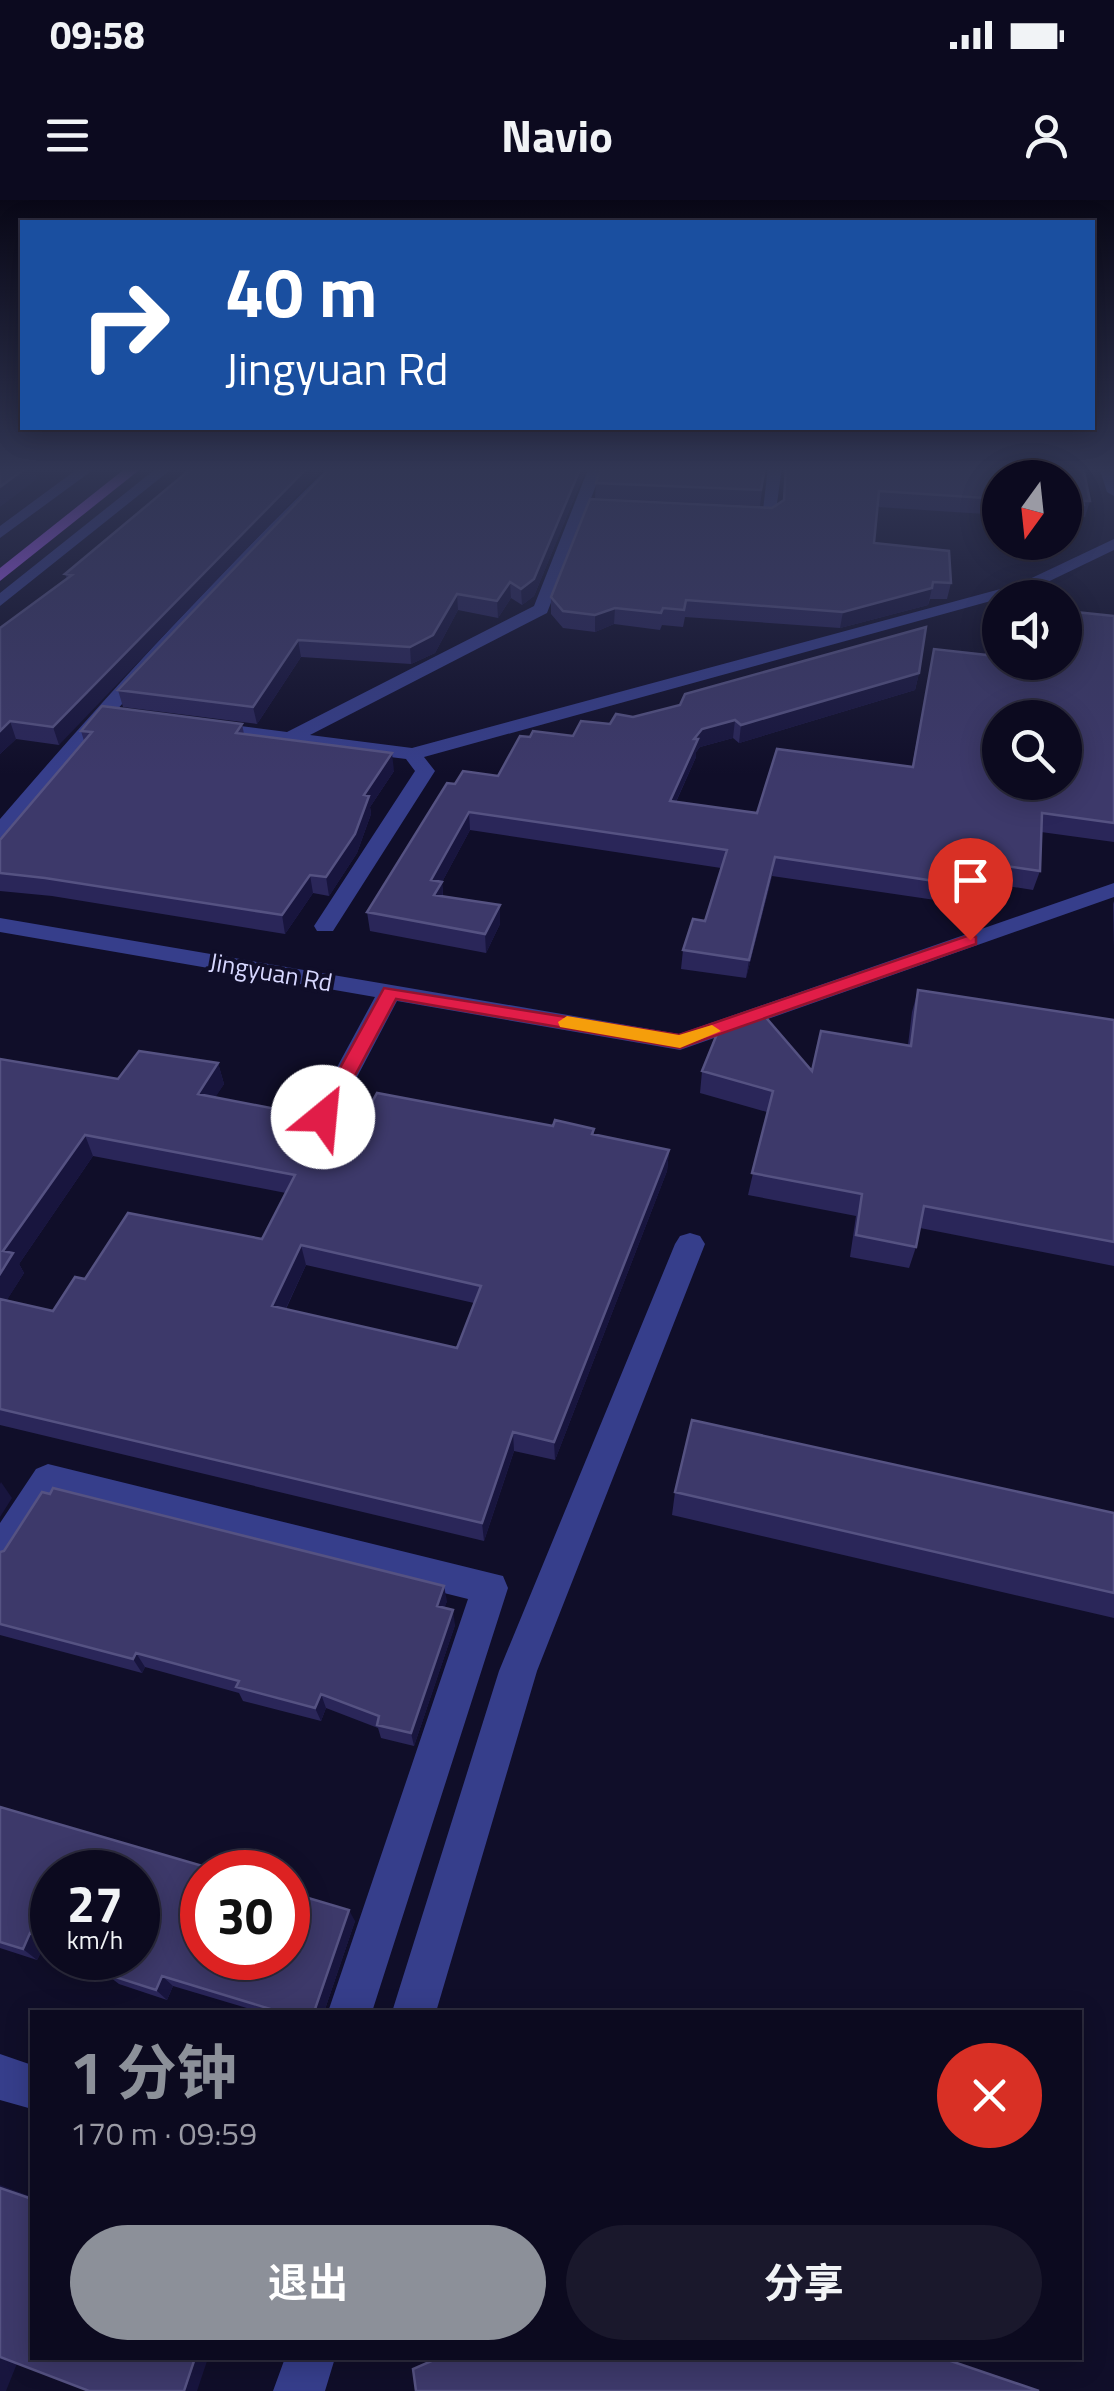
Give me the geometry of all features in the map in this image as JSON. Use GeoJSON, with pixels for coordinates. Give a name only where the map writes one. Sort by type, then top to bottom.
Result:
{"type":"FeatureCollection","features":[{"type":"Feature","properties":{"kind":"street"},"geometry":{"type":"LineString","coordinates":[[0,601],[40,569]]}},
{"type":"Feature","properties":{"kind":"street"},"geometry":{"type":"LineString","coordinates":[[0,832],[110,715],[231,569]]}},
{"type":"Feature","properties":{"kind":"street"},"geometry":{"type":"LineString","coordinates":[[290,738],[541,609],[560,569]]}},
{"type":"Feature","properties":{"kind":"street"},"geometry":{"type":"LineString","coordinates":[[176,724],[412,754],[1025,586],[1068,569]]}},
{"type":"Feature","properties":{"kind":"street"},"geometry":{"type":"LineString","coordinates":[[325,926],[424,771],[412,754]]}},
{"type":"Feature","properties":{"kind":"street","name":"Jingyuan Rd"},"geometry":{"type":"LineString","coordinates":[[0,925],[680,1042],[1114,890]]}},
{"type":"Feature","properties":{"kind":"street"},"geometry":{"type":"LineString","coordinates":[[323,1117],[390,992]]}},
{"type":"Feature","properties":{"kind":"street"},"geometry":{"type":"LineString","coordinates":[[415,2010],[518,1671],[690,1244]]}},
{"type":"Feature","properties":{"kind":"street"},"geometry":{"type":"LineString","coordinates":[[0,1552],[48,1479],[490,1588],[351,2010]]}},
{"type":"Feature","properties":{"kind":"street"},"geometry":{"type":"LineString","coordinates":[[0,2076],[30,2086]]}},
{"type":"Feature","properties":{"kind":"street"},"geometry":{"type":"LineString","coordinates":[[300,2391],[309,2360]]}},
{"type":"Feature","properties":{"kind":"building"},"geometry":{"type":"Polygon","coordinates":[[[71,569],[208,569],[53,727],[10,721],[0,731],[0,628],[72,575],[65,574],[71,569]]]}},
{"type":"Feature","properties":{"kind":"building"},"geometry":{"type":"Polygon","coordinates":[[[233,569],[538,569],[534,579],[521,589],[510,582],[497,601],[457,594],[433,635],[410,647],[298,640],[253,707],[118,690],[233,569]]]}},
{"type":"Feature","properties":{"kind":"building"},"geometry":{"type":"Polygon","coordinates":[[[562,569],[950,569],[951,583],[933,582],[932,588],[843,612],[686,600],[684,610],[663,608],[661,613],[615,608],[595,615],[563,611],[551,597],[562,569]]]}},
{"type":"Feature","properties":{"kind":"building"},"geometry":{"type":"Polygon","coordinates":[[[1082,613],[1114,616],[1114,823],[1042,813],[1040,871],[984,863],[981,888],[775,857],[749,960],[683,950],[693,919],[705,921],[727,850],[469,812],[431,880],[442,882],[434,895],[500,905],[485,934],[367,912],[447,783],[455,784],[463,771],[498,776],[520,736],[530,737],[533,731],[573,736],[581,721],[610,724],[616,714],[633,717],[680,705],[685,694],[926,627],[919,673],[741,725],[735,720],[702,729],[694,739],[698,739],[670,801],[757,813],[777,749],[913,767],[934,649],[982,654],[982,680],[1082,680],[1082,613]]]}},
{"type":"Feature","properties":{"kind":"building"},"geometry":{"type":"Polygon","coordinates":[[[102,706],[242,724],[236,733],[392,753],[364,795],[369,796],[355,834],[326,877],[310,875],[282,915],[0,873],[0,840],[92,732],[81,731],[102,706]]]}},
{"type":"Feature","properties":{"kind":"building"},"geometry":{"type":"Polygon","coordinates":[[[918,990],[1114,1020],[1114,1242],[924,1206],[916,1247],[856,1235],[862,1194],[752,1173],[773,1091],[702,1071],[717,1034],[762,1013],[812,1071],[821,1031],[911,1046],[918,990]]]}},
{"type":"Feature","properties":{"kind":"building"},"geometry":{"type":"Polygon","coordinates":[[[139,1051],[218,1063],[198,1094],[359,1125],[377,1093],[553,1126],[555,1120],[594,1129],[592,1134],[669,1150],[554,1442],[513,1432],[482,1523],[0,1409],[0,1299],[53,1311],[75,1277],[85,1279],[128,1213],[262,1239],[295,1175],[85,1135],[3,1251],[13,1253],[0,1274],[0,1059],[118,1079],[139,1051]],[[301,1245],[272,1306],[457,1348],[481,1286],[301,1245]]]}},
{"type":"Feature","properties":{"kind":"building"},"geometry":{"type":"Polygon","coordinates":[[[692,1420],[1114,1513],[1114,1593],[675,1492],[692,1420]]]}},
{"type":"Feature","properties":{"kind":"building"},"geometry":{"type":"Polygon","coordinates":[[[53,1488],[444,1586],[437,1606],[453,1610],[411,1733],[377,1725],[379,1716],[321,1694],[315,1708],[236,1687],[239,1681],[136,1653],[133,1659],[0,1624],[0,1552],[42,1492],[50,1494],[53,1488]]]}},
{"type":"Feature","properties":{"kind":"building"},"geometry":{"type":"Polygon","coordinates":[[[0,1807],[148,1850],[30,1850],[30,1933],[23,1949],[0,1942],[0,1807]]]}},
{"type":"Feature","properties":{"kind":"building"},"geometry":{"type":"Polygon","coordinates":[[[160,1854],[180,1859],[180,1980],[310,1980],[310,1898],[349,1910],[315,2010],[273,2010],[162,1976],[156,1990],[125,1980],[160,1980],[160,1854]]]}},
{"type":"Feature","properties":{"kind":"building"},"geometry":{"type":"Polygon","coordinates":[[[0,2188],[30,2198],[30,2360],[194,2360],[184,2391],[89,2391],[0,2357],[0,2188]]]}},
{"type":"Feature","properties":{"kind":"building"},"geometry":{"type":"Polygon","coordinates":[[[434,2360],[948,2360],[1039,2391],[416,2391],[413,2369],[434,2360]]]}},
{"type":"Feature","properties":{"kind":"slow traffic"},"geometry":{"type":"LineString","coordinates":[[567,1022],[680,1042],[712,1031]]}},
{"type":"Feature","properties":{"kind":"route"},"geometry":{"type":"LineString","coordinates":[[323,1117],[390,992],[680,1042],[970,940]]}}]}
